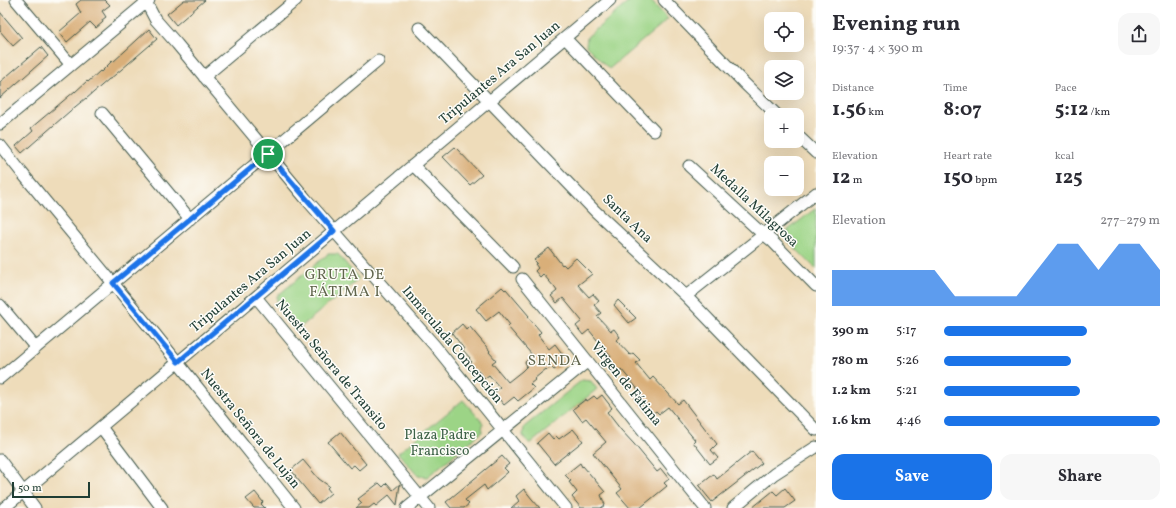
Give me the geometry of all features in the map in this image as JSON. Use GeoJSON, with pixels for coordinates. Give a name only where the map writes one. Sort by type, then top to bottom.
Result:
{"type":"FeatureCollection","features":[{"type":"Feature","properties":{"kind":"street"},"geometry":{"type":"LineString","coordinates":[[16,0],[71,65]]}},
{"type":"Feature","properties":{"kind":"street"},"geometry":{"type":"LineString","coordinates":[[204,77],[296,0]]}},
{"type":"Feature","properties":{"kind":"street","name":"Tripulantes Ara San Juan"},"geometry":{"type":"LineString","coordinates":[[4,508],[610,0]]}},
{"type":"Feature","properties":{"kind":"street"},"geometry":{"type":"LineString","coordinates":[[664,0],[770,108]]}},
{"type":"Feature","properties":{"kind":"street"},"geometry":{"type":"LineString","coordinates":[[0,124],[147,1]]}},
{"type":"Feature","properties":{"kind":"street","name":"Inmaculada Concepción"},"geometry":{"type":"LineString","coordinates":[[147,1],[156,19],[268,154],[432,343],[566,508]]}},
{"type":"Feature","properties":{"kind":"street","name":"Santa Ana"},"geometry":{"type":"LineString","coordinates":[[419,28],[595,210],[686,296],[816,430]]}},
{"type":"Feature","properties":{"kind":"street"},"geometry":{"type":"LineString","coordinates":[[565,38],[654,131]]}},
{"type":"Feature","properties":{"kind":"street"},"geometry":{"type":"LineString","coordinates":[[0,378],[378,61]]}},
{"type":"Feature","properties":{"kind":"street"},"geometry":{"type":"LineString","coordinates":[[102,113],[190,219]]}},
{"type":"Feature","properties":{"kind":"street"},"geometry":{"type":"LineString","coordinates":[[804,141],[816,153]]}},
{"type":"Feature","properties":{"kind":"street","name":"Nuestra Señora de Lujan"},"geometry":{"type":"LineString","coordinates":[[0,145],[178,362],[294,508]]}},
{"type":"Feature","properties":{"kind":"street"},"geometry":{"type":"LineString","coordinates":[[413,165],[513,267]]}},
{"type":"Feature","properties":{"kind":"street","name":"Medalla Milagrosa"},"geometry":{"type":"LineString","coordinates":[[689,166],[772,241],[816,286]]}},
{"type":"Feature","properties":{"kind":"street"},"geometry":{"type":"LineString","coordinates":[[686,296],[816,193]]}},
{"type":"Feature","properties":{"kind":"street","name":"Virgen de Fátima"},"geometry":{"type":"LineString","coordinates":[[522,279],[705,508]]}},
{"type":"Feature","properties":{"kind":"street","name":"Nuestra Señora de Transito"},"geometry":{"type":"LineString","coordinates":[[256,297],[429,508]]}},
{"type":"Feature","properties":{"kind":"street"},"geometry":{"type":"LineString","coordinates":[[0,305],[36,348]]}},
{"type":"Feature","properties":{"kind":"street"},"geometry":{"type":"LineString","coordinates":[[407,508],[588,361]]}},
{"type":"Feature","properties":{"kind":"street"},"geometry":{"type":"LineString","coordinates":[[101,427],[162,508]]}},
{"type":"Feature","properties":{"kind":"street"},"geometry":{"type":"LineString","coordinates":[[732,508],[774,474],[816,447]]}},
{"type":"Feature","properties":{"kind":"street"},"geometry":{"type":"LineString","coordinates":[[0,460],[35,508]]}},
{"type":"Feature","properties":{"kind":"green space"},"geometry":{"type":"Polygon","coordinates":[[[631,0],[650,0],[668,19],[609,69],[586,46],[587,37],[631,0]]]}},
{"type":"Feature","properties":{"kind":"green space"},"geometry":{"type":"Polygon","coordinates":[[[816,208],[816,269],[787,240],[788,230],[816,208]]]}},
{"type":"Feature","properties":{"kind":"green space"},"geometry":{"type":"Polygon","coordinates":[[[328,254],[338,254],[359,279],[297,330],[277,306],[277,296],[328,254]]]}},
{"type":"Feature","properties":{"kind":"green space"},"geometry":{"type":"Polygon","coordinates":[[[582,380],[591,381],[597,389],[530,444],[523,436],[524,427],[582,380]]]}},
{"type":"Feature","properties":{"kind":"green space","name":"Plaza Padre Francisco"},"geometry":{"type":"Polygon","coordinates":[[[463,400],[483,423],[482,432],[427,477],[418,476],[398,453],[463,400]]]}},
{"type":"Feature","properties":{"kind":"building"},"geometry":{"type":"Polygon","coordinates":[[[81,0],[105,0],[110,5],[102,11],[106,17],[102,20],[103,22],[96,28],[90,22],[67,42],[59,32],[81,13],[76,4],[81,0]]]}},
{"type":"Feature","properties":{"kind":"building"},"geometry":{"type":"Polygon","coordinates":[[[184,0],[205,0],[176,25],[167,14],[184,0]]]}},
{"type":"Feature","properties":{"kind":"building"},"geometry":{"type":"Polygon","coordinates":[[[0,12],[22,38],[13,46],[0,31],[0,12]]]}},
{"type":"Feature","properties":{"kind":"building"},"geometry":{"type":"Polygon","coordinates":[[[149,29],[157,39],[22,153],[16,146],[33,131],[31,128],[87,81],[88,82],[100,71],[101,72],[112,61],[113,62],[149,29]]]}},
{"type":"Feature","properties":{"kind":"building"},"geometry":{"type":"Polygon","coordinates":[[[41,47],[48,56],[0,98],[0,82],[41,47]]]}},
{"type":"Feature","properties":{"kind":"building"},"geometry":{"type":"Polygon","coordinates":[[[455,147],[482,175],[470,185],[443,157],[455,147]]]}},
{"type":"Feature","properties":{"kind":"building"},"geometry":{"type":"Polygon","coordinates":[[[549,248],[562,265],[563,264],[566,267],[576,258],[592,274],[578,285],[589,297],[593,294],[599,301],[594,305],[601,313],[597,316],[611,331],[614,329],[620,337],[616,340],[630,355],[633,353],[640,360],[636,363],[650,380],[653,377],[678,404],[683,400],[717,444],[711,450],[718,458],[710,464],[693,442],[695,440],[668,407],[659,414],[656,411],[650,416],[635,398],[641,393],[621,369],[615,374],[606,362],[611,357],[589,330],[583,335],[576,326],[582,321],[563,298],[557,303],[551,296],[557,291],[543,274],[540,277],[535,271],[538,268],[535,264],[537,263],[534,260],[549,248]]]}},
{"type":"Feature","properties":{"kind":"building"},"geometry":{"type":"Polygon","coordinates":[[[502,287],[505,290],[506,289],[529,316],[528,317],[541,332],[538,335],[549,349],[555,344],[564,356],[560,359],[564,364],[558,369],[557,368],[554,370],[551,367],[547,370],[546,369],[530,384],[534,388],[518,401],[514,397],[504,405],[494,393],[500,388],[489,375],[485,378],[476,369],[472,373],[467,366],[472,362],[469,359],[470,358],[452,333],[462,324],[467,330],[470,327],[490,351],[489,352],[496,360],[492,363],[508,382],[522,371],[527,366],[525,362],[533,356],[508,327],[510,325],[499,311],[486,321],[476,309],[502,287]]]}},
{"type":"Feature","properties":{"kind":"building"},"geometry":{"type":"Polygon","coordinates":[[[618,300],[636,318],[629,323],[614,305],[618,300]]]}},
{"type":"Feature","properties":{"kind":"building"},"geometry":{"type":"Polygon","coordinates":[[[602,395],[612,408],[607,412],[621,430],[657,472],[661,469],[669,479],[664,483],[667,486],[640,508],[630,508],[617,493],[622,489],[593,453],[606,442],[586,418],[582,421],[573,409],[586,399],[587,401],[594,396],[597,399],[602,395]]]}},
{"type":"Feature","properties":{"kind":"building"},"geometry":{"type":"Polygon","coordinates":[[[573,429],[583,441],[554,464],[537,443],[548,433],[553,439],[556,436],[559,439],[573,429]]]}},
{"type":"Feature","properties":{"kind":"building"},"geometry":{"type":"Polygon","coordinates":[[[340,432],[366,464],[359,470],[354,465],[350,468],[328,442],[340,432]]]}},
{"type":"Feature","properties":{"kind":"building"},"geometry":{"type":"Polygon","coordinates":[[[752,451],[762,463],[712,502],[699,486],[714,474],[717,479],[752,451]]]}},
{"type":"Feature","properties":{"kind":"building"},"geometry":{"type":"Polygon","coordinates":[[[502,456],[509,464],[504,468],[508,472],[487,490],[484,485],[465,500],[469,504],[464,508],[451,508],[446,502],[502,456]]]}},
{"type":"Feature","properties":{"kind":"building"},"geometry":{"type":"Polygon","coordinates":[[[303,460],[319,479],[329,486],[327,488],[331,493],[318,504],[291,470],[303,460]]]}},
{"type":"Feature","properties":{"kind":"building"},"geometry":{"type":"Polygon","coordinates":[[[580,463],[605,492],[601,495],[605,505],[601,508],[581,508],[572,497],[577,492],[569,482],[571,481],[565,475],[580,463]]]}},
{"type":"Feature","properties":{"kind":"building"},"geometry":{"type":"Polygon","coordinates":[[[379,483],[383,487],[387,483],[393,490],[400,484],[397,505],[389,495],[376,506],[374,504],[369,508],[356,508],[362,503],[358,499],[379,483]]]}},
{"type":"Feature","properties":{"kind":"building"},"geometry":{"type":"Polygon","coordinates":[[[785,488],[795,501],[785,508],[752,508],[773,491],[777,495],[785,488]]]}},
{"type":"Feature","properties":{"kind":"building"},"geometry":{"type":"Polygon","coordinates":[[[524,489],[540,508],[511,508],[519,501],[516,496],[524,489]]]}},
{"type":"Feature","properties":{"kind":"building"},"geometry":{"type":"Polygon","coordinates":[[[255,492],[263,502],[261,504],[265,508],[254,508],[246,499],[255,492]]]}},
{"type":"Feature","properties":{"kind":"district","name":"GRUTA DE FÁTIMA I"},"geometry":{"type":"Point","coordinates":[345,284]}},
{"type":"Feature","properties":{"kind":"district","name":"SENDA"},"geometry":{"type":"Point","coordinates":[555,361]}},
{"type":"Feature","properties":{"kind":"route"},"geometry":{"type":"LineString","coordinates":[[268,154],[334,231],[178,362],[113,283],[268,154]]}}]}
